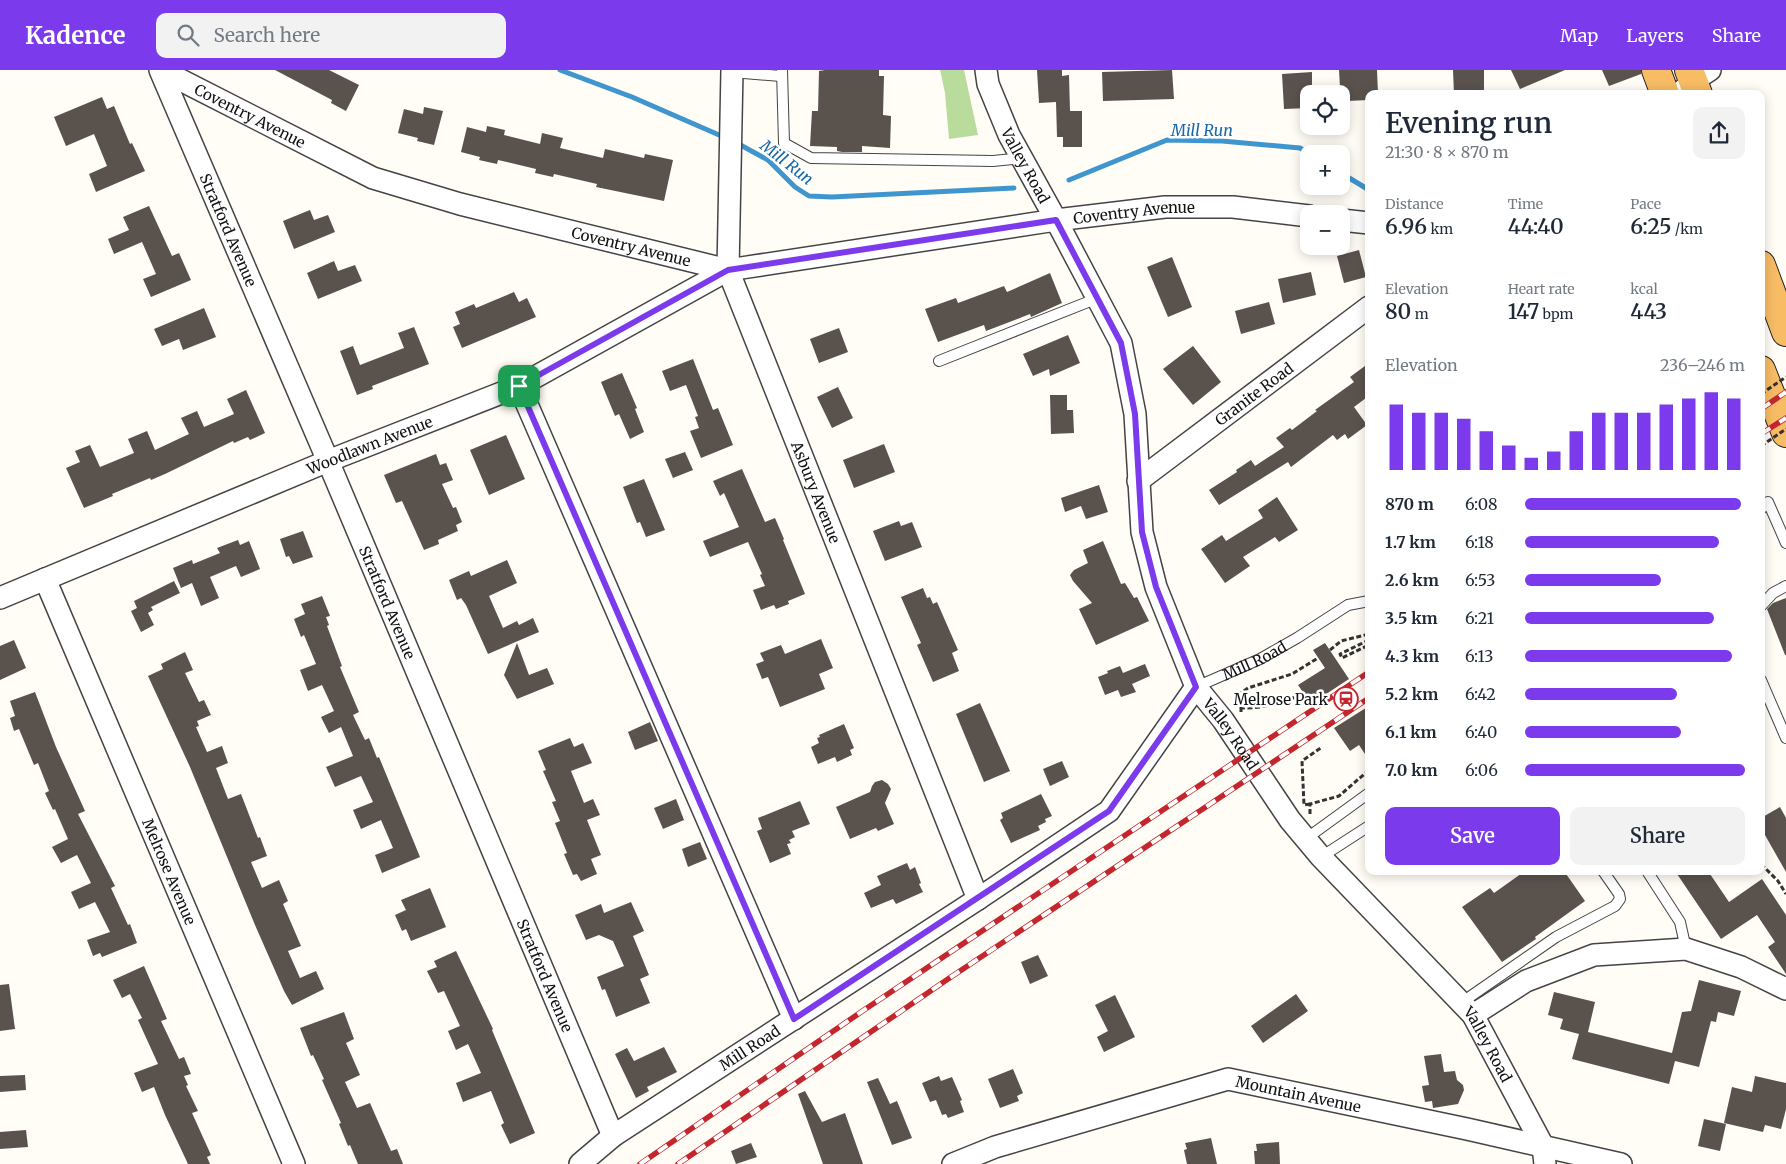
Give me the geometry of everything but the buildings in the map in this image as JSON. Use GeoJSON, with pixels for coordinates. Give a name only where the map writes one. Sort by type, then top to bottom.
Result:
{"type":"FeatureCollection","features":[{"type":"Feature","properties":{"kind":"highway"},"geometry":{"type":"LineString","coordinates":[[1656,70],[1664,90]]}},
{"type":"Feature","properties":{"kind":"highway"},"geometry":{"type":"LineString","coordinates":[[1765,276],[1786,332]]}},
{"type":"Feature","properties":{"kind":"highway"},"geometry":{"type":"LineString","coordinates":[[1765,380],[1786,431]]}},
{"type":"Feature","properties":{"kind":"street","name":"Coventry Avenue"},"geometry":{"type":"LineString","coordinates":[[160,70],[373,178],[460,204],[728,270],[1056,220],[1164,207],[1233,206],[1300,215]]}},
{"type":"Feature","properties":{"kind":"street","name":"Stratford Avenue"},"geometry":{"type":"LineString","coordinates":[[160,70],[328,461],[613,1136]]}},
{"type":"Feature","properties":{"kind":"street","name":"Valley Road"},"geometry":{"type":"LineString","coordinates":[[986,70],[992,93],[1009,135],[1121,343],[1135,414],[1142,532],[1156,587],[1196,687],[1223,720],[1290,820],[1321,857],[1467,1009],[1544,1155]]}},
{"type":"Feature","properties":{"kind":"street","name":"Asbury Avenue"},"geometry":{"type":"LineString","coordinates":[[732,71],[728,270],[978,899]]}},
{"type":"Feature","properties":{"kind":"street"},"geometry":{"type":"LineString","coordinates":[[1350,221],[1365,223]]}},
{"type":"Feature","properties":{"kind":"street","name":"Woodlawn Avenue"},"geometry":{"type":"LineString","coordinates":[[0,598],[328,461],[519,386],[728,270]]}},
{"type":"Feature","properties":{"kind":"street","name":"Granite Road"},"geometry":{"type":"LineString","coordinates":[[1138,481],[1365,310]]}},
{"type":"Feature","properties":{"kind":"street"},"geometry":{"type":"LineString","coordinates":[[519,386],[794,1019]]}},
{"type":"Feature","properties":{"kind":"street","name":"Melrose Avenue"},"geometry":{"type":"LineString","coordinates":[[45,579],[294,1164]]}},
{"type":"Feature","properties":{"kind":"street","name":"Mill Road"},"geometry":{"type":"LineString","coordinates":[[580,1164],[613,1136],[978,899],[1109,811],[1196,687]]}},
{"type":"Feature","properties":{"kind":"street"},"geometry":{"type":"LineString","coordinates":[[1467,1009],[1526,981],[1594,955],[1686,949],[1741,967],[1786,989]]}},
{"type":"Feature","properties":{"kind":"street","name":"Mountain Avenue"},"geometry":{"type":"LineString","coordinates":[[953,1164],[999,1156],[1228,1079],[1544,1155],[1621,1164]]}},
{"type":"Feature","properties":{"kind":"lane"},"geometry":{"type":"LineString","coordinates":[[732,71],[782,73],[784,143],[812,158],[993,162],[1022,158]]}},
{"type":"Feature","properties":{"kind":"lane"},"geometry":{"type":"LineString","coordinates":[[939,361],[1098,298]]}},
{"type":"Feature","properties":{"kind":"lane"},"geometry":{"type":"LineString","coordinates":[[1765,505],[1768,502],[1786,543]]}},
{"type":"Feature","properties":{"kind":"lane"},"geometry":{"type":"LineString","coordinates":[[1765,602],[1773,593],[1786,586]]}},
{"type":"Feature","properties":{"kind":"lane","name":"Mill Road"},"geometry":{"type":"LineString","coordinates":[[1196,687],[1260,658],[1297,638],[1348,605],[1365,602]]}},
{"type":"Feature","properties":{"kind":"lane"},"geometry":{"type":"LineString","coordinates":[[1765,689],[1786,738]]}},
{"type":"Feature","properties":{"kind":"lane"},"geometry":{"type":"LineString","coordinates":[[1307,838],[1365,796]]}},
{"type":"Feature","properties":{"kind":"lane"},"geometry":{"type":"LineString","coordinates":[[1321,857],[1365,829]]}},
{"type":"Feature","properties":{"kind":"lane"},"geometry":{"type":"LineString","coordinates":[[1467,1009],[1556,937],[1616,906],[1620,899],[1619,894],[1606,875]]}},
{"type":"Feature","properties":{"kind":"lane"},"geometry":{"type":"LineString","coordinates":[[1650,875],[1680,922],[1686,949]]}},
{"type":"Feature","properties":{"kind":"path"},"geometry":{"type":"LineString","coordinates":[[1765,391],[1786,377]]}},
{"type":"Feature","properties":{"kind":"path"},"geometry":{"type":"LineString","coordinates":[[1765,444],[1786,431]]}},
{"type":"Feature","properties":{"kind":"path"},"geometry":{"type":"LineString","coordinates":[[1330,650],[1341,641],[1365,635]]}},
{"type":"Feature","properties":{"kind":"path"},"geometry":{"type":"LineString","coordinates":[[1365,642],[1340,654],[1342,658],[1365,647]]}},
{"type":"Feature","properties":{"kind":"path"},"geometry":{"type":"LineString","coordinates":[[1240,719],[1241,693],[1248,688],[1292,674],[1318,658]]}},
{"type":"Feature","properties":{"kind":"path"},"geometry":{"type":"LineString","coordinates":[[1241,708],[1268,706],[1284,697],[1290,696],[1296,699]]}},
{"type":"Feature","properties":{"kind":"path"},"geometry":{"type":"LineString","coordinates":[[1322,747],[1302,761],[1304,805],[1339,796],[1365,773]]}},
{"type":"Feature","properties":{"kind":"path"},"geometry":{"type":"LineString","coordinates":[[1305,814],[1310,816],[1310,804]]}},
{"type":"Feature","properties":{"kind":"path"},"geometry":{"type":"LineString","coordinates":[[1765,868],[1778,881],[1786,894]]}},
{"type":"Feature","properties":{"kind":"green space"},"geometry":{"type":"Polygon","coordinates":[[[940,70],[964,70],[978,135],[949,139],[945,93],[940,70]]]}},
{"type":"Feature","properties":{"kind":"waterway","name":"Mill Run"},"geometry":{"type":"LineString","coordinates":[[560,70],[632,97],[726,138]]}},
{"type":"Feature","properties":{"kind":"waterway","name":"Mill Run"},"geometry":{"type":"LineString","coordinates":[[1069,180],[1167,140],[1222,141],[1300,148]]}},
{"type":"Feature","properties":{"kind":"waterway","name":"Mill Run"},"geometry":{"type":"LineString","coordinates":[[735,142],[768,160],[795,187],[809,196],[832,197],[1014,188]]}},
{"type":"Feature","properties":{"kind":"waterway","name":"Mill Run"},"geometry":{"type":"LineString","coordinates":[[1350,178],[1365,188]]}},
{"type":"Feature","properties":{"kind":"railway"},"geometry":{"type":"LineString","coordinates":[[1765,406],[1786,392]]}},
{"type":"Feature","properties":{"kind":"railway"},"geometry":{"type":"LineString","coordinates":[[1765,431],[1786,418]]}},
{"type":"Feature","properties":{"kind":"railway"},"geometry":{"type":"LineString","coordinates":[[640,1164],[864,1010],[1365,675]]}},
{"type":"Feature","properties":{"kind":"railway"},"geometry":{"type":"LineString","coordinates":[[678,1164],[948,979],[1365,701]]}},
{"type":"Feature","properties":{"kind":"place","name":"Melrose Park"},"geometry":{"type":"Point","coordinates":[1346,699]}},
{"type":"Feature","properties":{"kind":"route"},"geometry":{"type":"LineString","coordinates":[[1056,220],[1121,343],[1135,414],[1142,532],[1156,587],[1196,687],[1109,811],[794,1019],[519,386],[728,270],[1056,220]]}}]}
